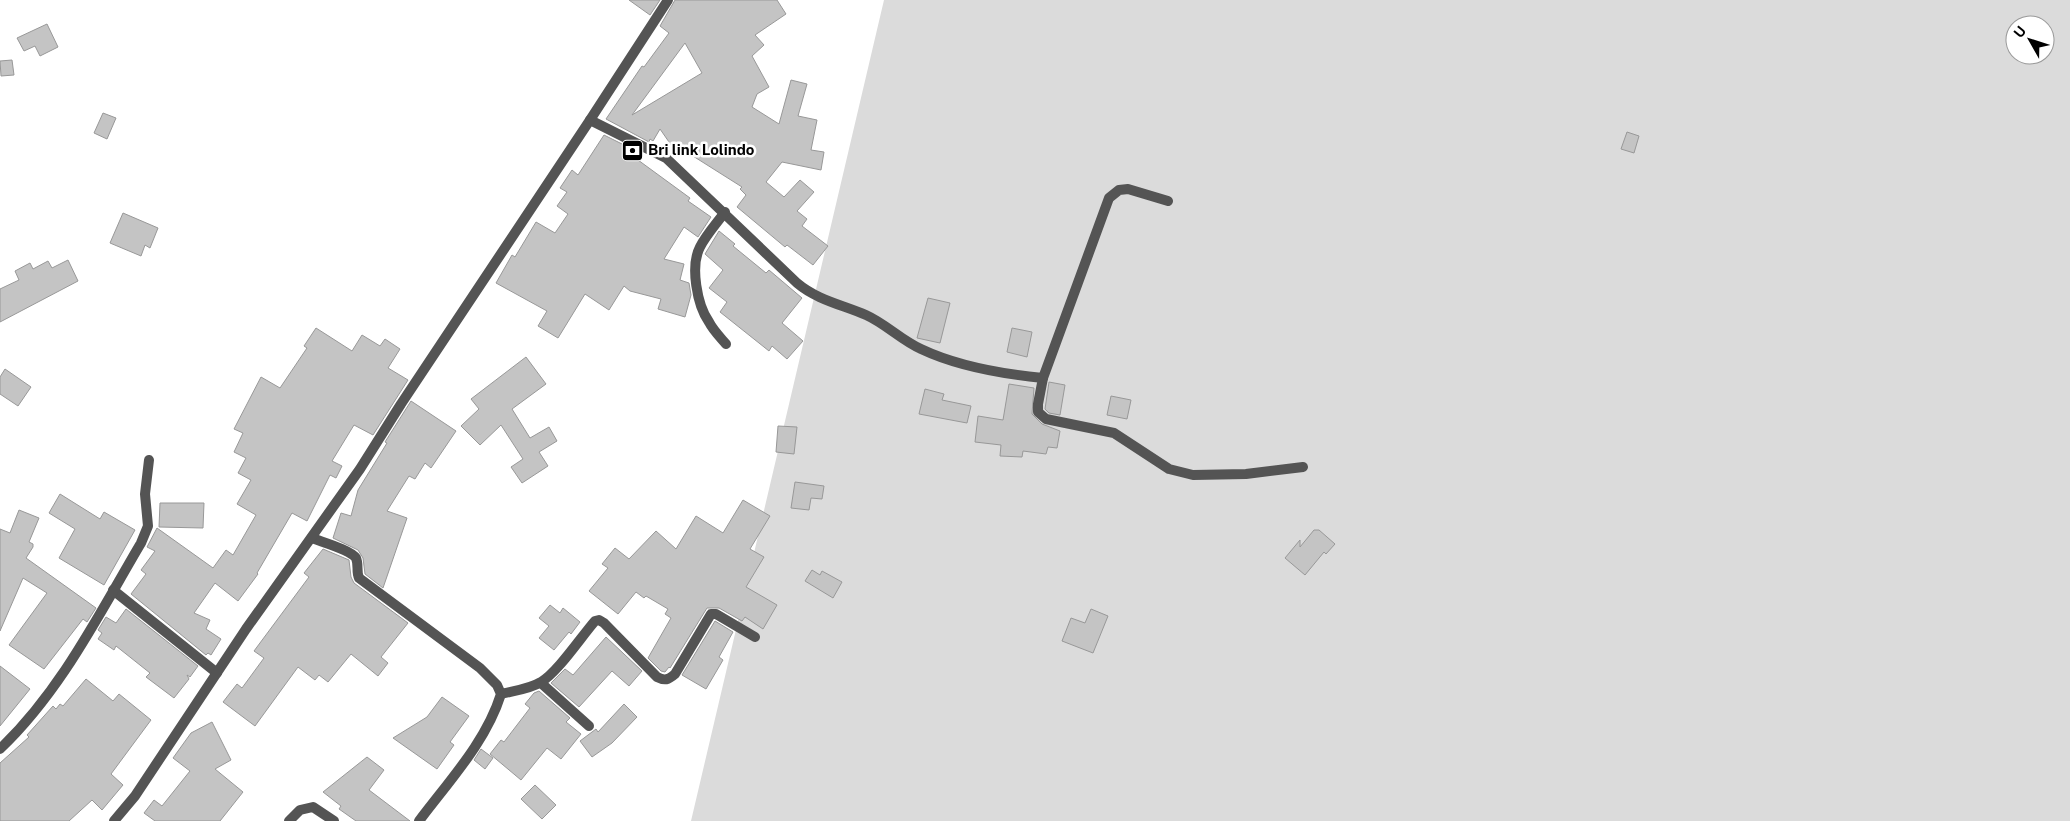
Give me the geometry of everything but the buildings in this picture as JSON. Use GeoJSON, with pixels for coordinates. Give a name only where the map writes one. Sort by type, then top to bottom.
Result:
{"type":"FeatureCollection","features":[{"type":"Feature","properties":{"kind":"street"},"geometry":{"type":"LineString","coordinates":[[114,821],[134,796],[246,629],[312,538],[668,0]]}},
{"type":"Feature","properties":{"kind":"street"},"geometry":{"type":"LineString","coordinates":[[590,120],[666,158],[798,283],[814,294],[867,316],[921,349],[943,358],[970,366],[1020,376],[1043,378]]}},
{"type":"Feature","properties":{"kind":"street"},"geometry":{"type":"LineString","coordinates":[[1168,201],[1128,189],[1119,190],[1109,198],[1043,378],[1038,412],[1046,419],[1114,433],[1176,471],[1208,476],[1272,472],[1303,467]]}},
{"type":"Feature","properties":{"kind":"street"},"geometry":{"type":"LineString","coordinates":[[724,212],[699,249],[694,271],[701,308],[709,323],[726,344]]}},
{"type":"Feature","properties":{"kind":"street"},"geometry":{"type":"LineString","coordinates":[[0,749],[44,698],[74,657],[141,542],[148,526],[145,494],[148,460]]}},
{"type":"Feature","properties":{"kind":"street"},"geometry":{"type":"LineString","coordinates":[[312,538],[351,553],[357,562],[357,572],[360,578],[480,668],[497,685],[501,694],[488,725],[450,782],[419,821]]}},
{"type":"Feature","properties":{"kind":"street"},"geometry":{"type":"LineString","coordinates":[[113,590],[217,673]]}},
{"type":"Feature","properties":{"kind":"street"},"geometry":{"type":"LineString","coordinates":[[501,694],[541,683],[552,674],[595,621],[599,620],[656,677],[663,680],[669,679],[675,674],[711,614],[716,614],[755,637]]}},
{"type":"Feature","properties":{"kind":"street"},"geometry":{"type":"LineString","coordinates":[[541,683],[589,726]]}},
{"type":"Feature","properties":{"kind":"street"},"geometry":{"type":"LineString","coordinates":[[289,821],[300,810],[314,807],[334,821]]}},
{"type":"Feature","properties":{"kind":"shaded area"},"geometry":{"type":"Polygon","coordinates":[[[884,0],[2070,0],[2070,821],[691,821],[884,0]]]}},
{"type":"Feature","properties":{"kind":"place","name":"Bri link Lolindo"},"geometry":{"type":"Point","coordinates":[632,150]}}]}
